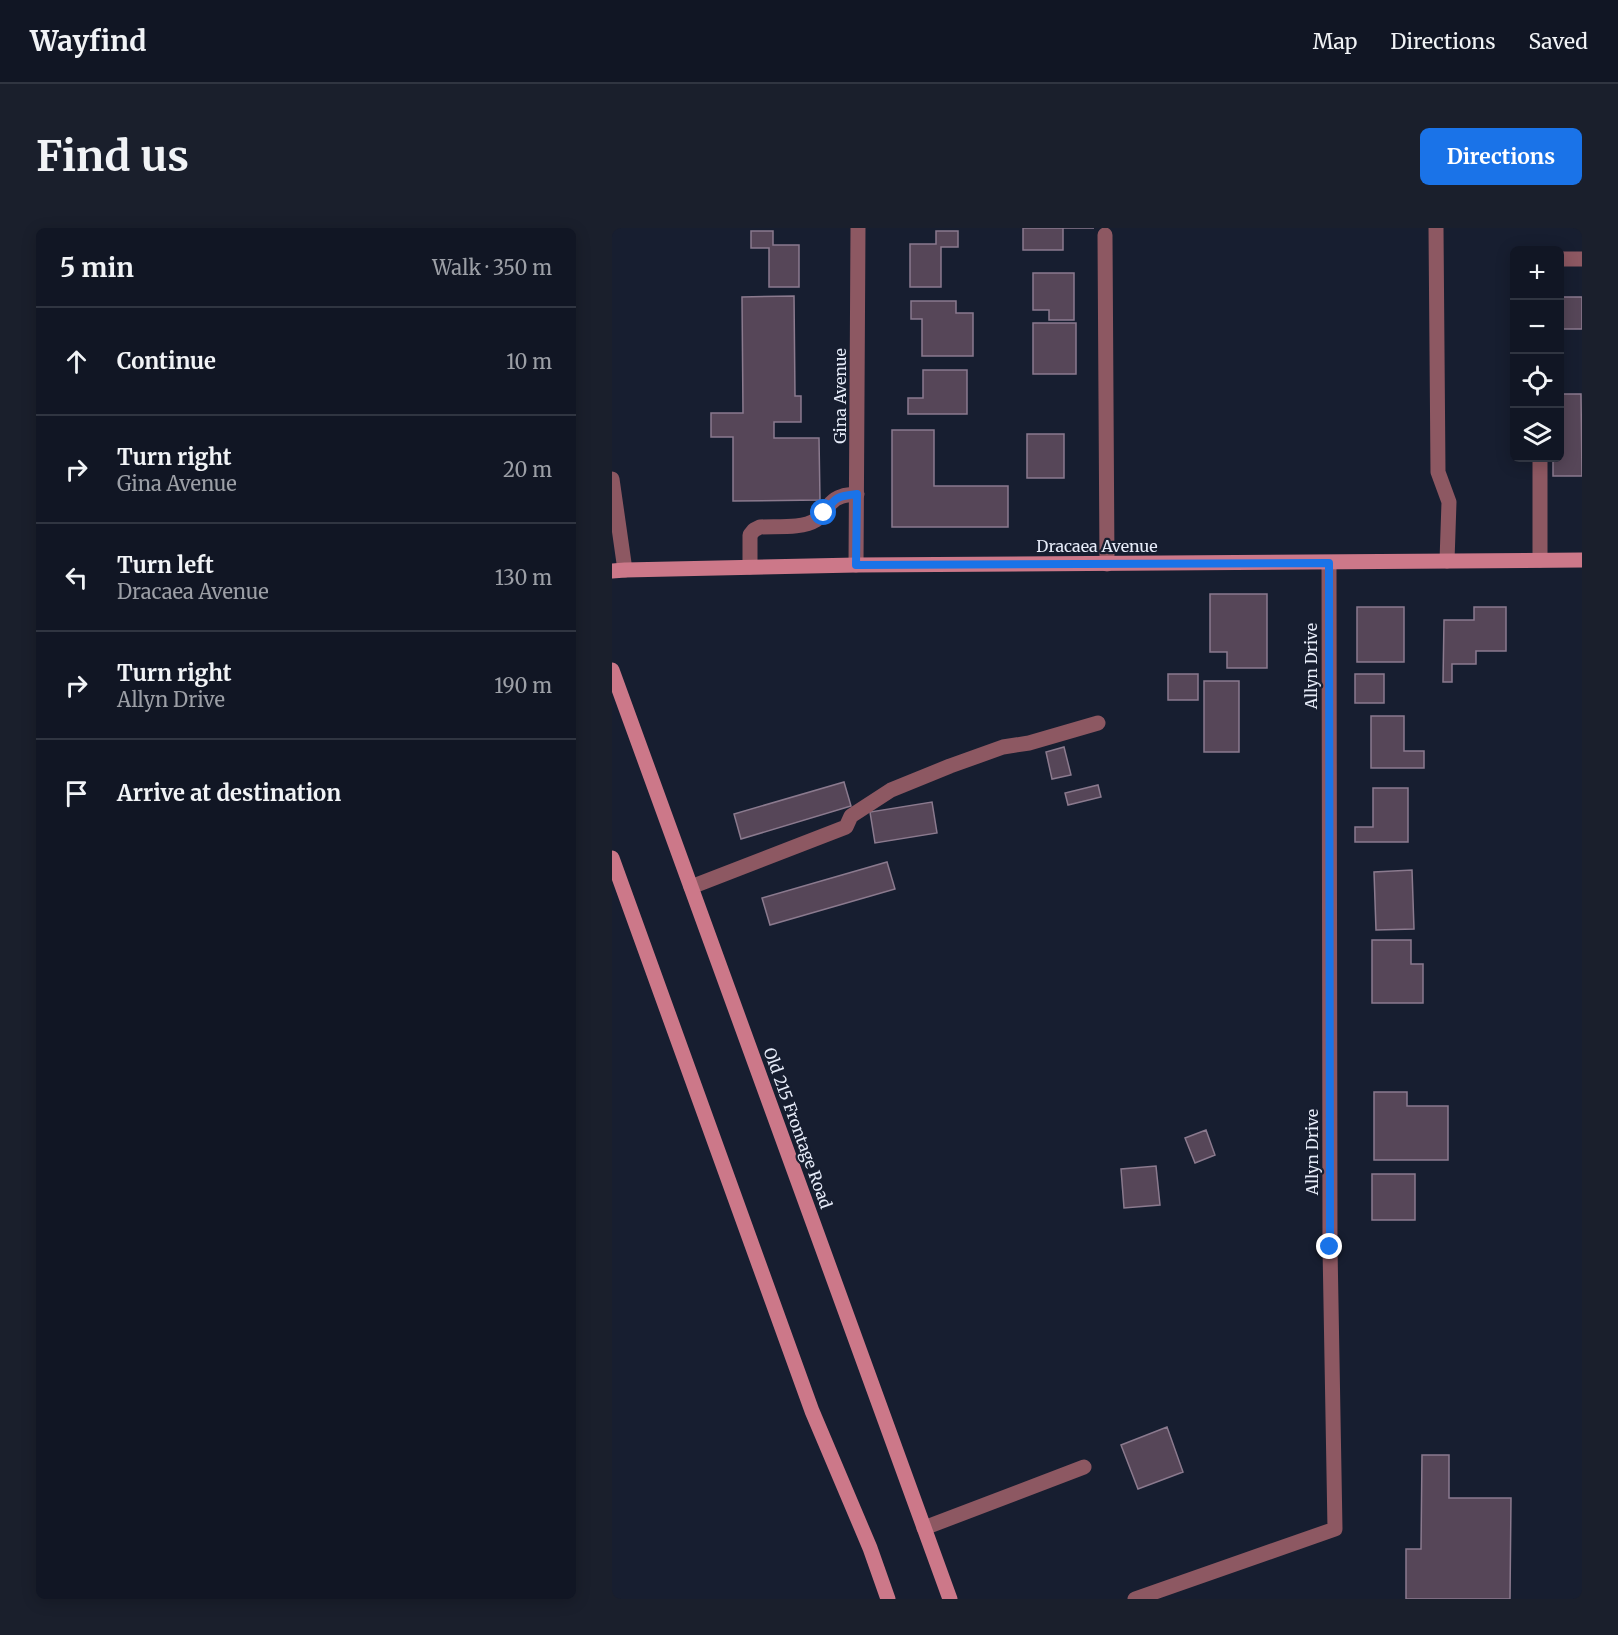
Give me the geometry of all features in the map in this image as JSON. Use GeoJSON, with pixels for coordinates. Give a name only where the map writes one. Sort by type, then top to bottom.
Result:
{"type":"FeatureCollection","features":[{"type":"Feature","properties":{"kind":"street","name":"Gina Avenue"},"geometry":{"type":"LineString","coordinates":[[856,565],[858,228]]}},
{"type":"Feature","properties":{"kind":"street"},"geometry":{"type":"LineString","coordinates":[[1436,228],[1438,471],[1449,502],[1447,561]]}},
{"type":"Feature","properties":{"kind":"street"},"geometry":{"type":"LineString","coordinates":[[1105,235],[1107,564]]}},
{"type":"Feature","properties":{"kind":"street"},"geometry":{"type":"LineString","coordinates":[[1564,258],[1582,258]]}},
{"type":"Feature","properties":{"kind":"street"},"geometry":{"type":"LineString","coordinates":[[1540,462],[1540,560]]}},
{"type":"Feature","properties":{"kind":"street"},"geometry":{"type":"LineString","coordinates":[[612,479],[618,571]]}},
{"type":"Feature","properties":{"kind":"street"},"geometry":{"type":"LineString","coordinates":[[750,567],[750,535],[754,530],[760,527],[806,525],[824,513],[833,501],[842,496],[857,494]]}},
{"type":"Feature","properties":{"kind":"street","name":"Dracaea Avenue"},"geometry":{"type":"LineString","coordinates":[[618,571],[856,565],[1582,560]]}},
{"type":"Feature","properties":{"kind":"street","name":"Allyn Drive"},"geometry":{"type":"LineString","coordinates":[[1135,1599],[1335,1529],[1330,1247],[1329,563]]}},
{"type":"Feature","properties":{"kind":"street","name":"Old 215 Frontage Road"},"geometry":{"type":"LineString","coordinates":[[612,670],[950,1599]]}},
{"type":"Feature","properties":{"kind":"street"},"geometry":{"type":"LineString","coordinates":[[691,887],[846,827],[851,816],[891,790],[930,774],[1003,747],[1098,723]]}},
{"type":"Feature","properties":{"kind":"street"},"geometry":{"type":"LineString","coordinates":[[612,858],[813,1411],[870,1548],[888,1599]]}},
{"type":"Feature","properties":{"kind":"street"},"geometry":{"type":"LineString","coordinates":[[924,1528],[1084,1467]]}},
{"type":"Feature","properties":{"kind":"building"},"geometry":{"type":"Polygon","coordinates":[[[1023,228],[1063,228],[1063,250],[1023,250],[1023,228]]]}},
{"type":"Feature","properties":{"kind":"building"},"geometry":{"type":"Polygon","coordinates":[[[751,231],[773,231],[773,245],[799,245],[799,287],[769,287],[769,248],[751,248],[751,231]]]}},
{"type":"Feature","properties":{"kind":"building"},"geometry":{"type":"Polygon","coordinates":[[[936,231],[958,231],[958,247],[941,247],[941,287],[910,287],[910,244],[936,244],[936,231]]]}},
{"type":"Feature","properties":{"kind":"building"},"geometry":{"type":"Polygon","coordinates":[[[1033,273],[1074,273],[1074,320],[1049,320],[1049,310],[1033,310],[1033,273]]]}},
{"type":"Feature","properties":{"kind":"building"},"geometry":{"type":"Polygon","coordinates":[[[794,296],[795,396],[801,396],[801,422],[774,422],[774,438],[819,438],[820,500],[733,501],[733,437],[711,437],[711,413],[743,413],[742,297],[794,296]]]}},
{"type":"Feature","properties":{"kind":"building"},"geometry":{"type":"Polygon","coordinates":[[[1564,297],[1582,297],[1582,329],[1564,329],[1564,297]]]}},
{"type":"Feature","properties":{"kind":"building"},"geometry":{"type":"Polygon","coordinates":[[[911,301],[956,301],[956,313],[973,313],[973,356],[922,356],[922,319],[911,319],[911,301]]]}},
{"type":"Feature","properties":{"kind":"building"},"geometry":{"type":"Polygon","coordinates":[[[1033,323],[1076,323],[1076,374],[1033,374],[1033,323]]]}},
{"type":"Feature","properties":{"kind":"building"},"geometry":{"type":"Polygon","coordinates":[[[923,370],[967,370],[967,414],[908,414],[908,398],[923,398],[923,370]]]}},
{"type":"Feature","properties":{"kind":"building"},"geometry":{"type":"Polygon","coordinates":[[[1564,394],[1581,394],[1582,476],[1553,476],[1553,462],[1564,462],[1564,394]]]}},
{"type":"Feature","properties":{"kind":"building"},"geometry":{"type":"Polygon","coordinates":[[[892,430],[934,430],[934,486],[1008,486],[1008,527],[892,527],[892,430]]]}},
{"type":"Feature","properties":{"kind":"building"},"geometry":{"type":"Polygon","coordinates":[[[1027,434],[1064,434],[1064,478],[1027,478],[1027,434]]]}},
{"type":"Feature","properties":{"kind":"building"},"geometry":{"type":"Polygon","coordinates":[[[1210,594],[1267,594],[1267,668],[1227,668],[1227,652],[1210,652],[1210,594]]]}},
{"type":"Feature","properties":{"kind":"building"},"geometry":{"type":"Polygon","coordinates":[[[1357,607],[1404,607],[1404,662],[1357,662],[1357,607]]]}},
{"type":"Feature","properties":{"kind":"building"},"geometry":{"type":"Polygon","coordinates":[[[1474,607],[1506,607],[1506,651],[1476,651],[1476,664],[1452,664],[1452,682],[1443,682],[1444,620],[1474,620],[1474,607]]]}},
{"type":"Feature","properties":{"kind":"building"},"geometry":{"type":"Polygon","coordinates":[[[1168,674],[1198,674],[1198,700],[1168,700],[1168,674]]]}},
{"type":"Feature","properties":{"kind":"building"},"geometry":{"type":"Polygon","coordinates":[[[1355,674],[1384,674],[1384,703],[1355,703],[1355,674]]]}},
{"type":"Feature","properties":{"kind":"building"},"geometry":{"type":"Polygon","coordinates":[[[1204,681],[1239,681],[1239,752],[1204,752],[1204,681]]]}},
{"type":"Feature","properties":{"kind":"building"},"geometry":{"type":"Polygon","coordinates":[[[1371,716],[1404,716],[1404,751],[1424,751],[1424,768],[1371,768],[1371,716]]]}},
{"type":"Feature","properties":{"kind":"building"},"geometry":{"type":"Polygon","coordinates":[[[1064,747],[1071,775],[1052,779],[1046,752],[1064,747]]]}},
{"type":"Feature","properties":{"kind":"building"},"geometry":{"type":"Polygon","coordinates":[[[844,782],[851,806],[741,839],[734,814],[844,782]]]}},
{"type":"Feature","properties":{"kind":"building"},"geometry":{"type":"Polygon","coordinates":[[[1098,785],[1101,797],[1068,805],[1065,793],[1098,785]]]}},
{"type":"Feature","properties":{"kind":"building"},"geometry":{"type":"Polygon","coordinates":[[[1373,788],[1408,788],[1408,842],[1355,842],[1355,827],[1373,827],[1373,788]]]}},
{"type":"Feature","properties":{"kind":"building"},"geometry":{"type":"Polygon","coordinates":[[[932,802],[937,833],[875,843],[870,812],[932,802]]]}},
{"type":"Feature","properties":{"kind":"building"},"geometry":{"type":"Polygon","coordinates":[[[887,862],[895,889],[770,925],[762,898],[887,862]]]}},
{"type":"Feature","properties":{"kind":"building"},"geometry":{"type":"Polygon","coordinates":[[[1412,870],[1414,929],[1376,930],[1374,872],[1412,870]]]}},
{"type":"Feature","properties":{"kind":"building"},"geometry":{"type":"Polygon","coordinates":[[[1372,940],[1411,940],[1411,964],[1423,964],[1423,1003],[1372,1003],[1372,940]]]}},
{"type":"Feature","properties":{"kind":"building"},"geometry":{"type":"Polygon","coordinates":[[[1374,1092],[1407,1092],[1407,1106],[1448,1106],[1448,1160],[1374,1160],[1374,1092]]]}},
{"type":"Feature","properties":{"kind":"building"},"geometry":{"type":"Polygon","coordinates":[[[1206,1130],[1215,1155],[1195,1163],[1185,1138],[1206,1130]]]}},
{"type":"Feature","properties":{"kind":"building"},"geometry":{"type":"Polygon","coordinates":[[[1156,1166],[1160,1205],[1124,1208],[1121,1169],[1156,1166]]]}},
{"type":"Feature","properties":{"kind":"building"},"geometry":{"type":"Polygon","coordinates":[[[1372,1174],[1415,1174],[1415,1220],[1372,1220],[1372,1174]]]}},
{"type":"Feature","properties":{"kind":"building"},"geometry":{"type":"Polygon","coordinates":[[[1167,1427],[1183,1472],[1138,1489],[1121,1445],[1167,1427]]]}},
{"type":"Feature","properties":{"kind":"building"},"geometry":{"type":"Polygon","coordinates":[[[1422,1455],[1449,1455],[1449,1498],[1511,1498],[1510,1599],[1406,1599],[1406,1549],[1421,1549],[1422,1455]]]}},
{"type":"Feature","properties":{"kind":"route"},"geometry":{"type":"LineString","coordinates":[[824,513],[833,501],[842,496],[857,494],[856,565],[1329,563],[1330,1247]]}}]}
